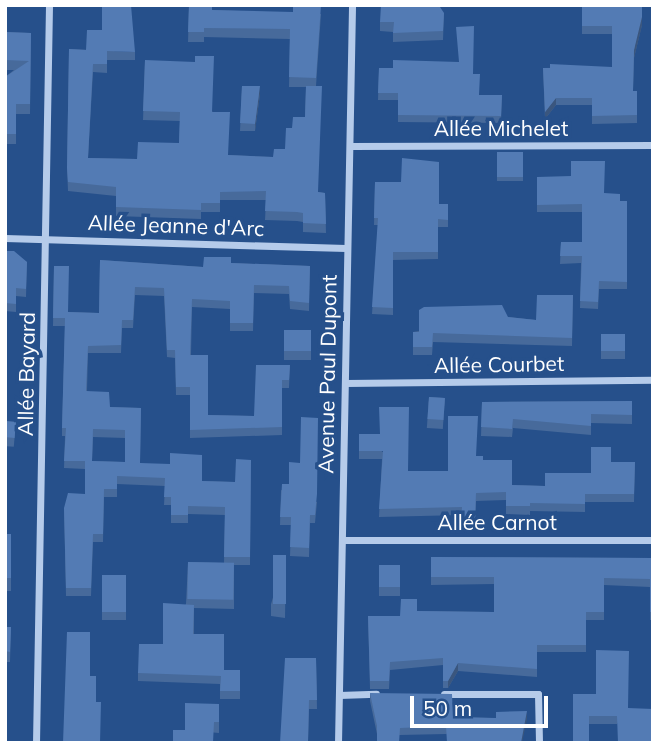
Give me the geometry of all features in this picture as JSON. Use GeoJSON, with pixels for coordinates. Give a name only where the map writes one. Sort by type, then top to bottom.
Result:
{"type":"FeatureCollection","features":[{"type":"Feature","properties":{"kind":"street","name":"Allée Bayard"},"geometry":{"type":"LineString","coordinates":[[36,743],[48,5]]}},
{"type":"Feature","properties":{"kind":"street","name":"Avenue Paul Dupont"},"geometry":{"type":"LineString","coordinates":[[338,743],[352,5]]}},
{"type":"Feature","properties":{"kind":"street","name":"Allée Michelet"},"geometry":{"type":"LineString","coordinates":[[350,146],[653,145]]}},
{"type":"Feature","properties":{"kind":"street","name":"Allée Jeanne d'Arc"},"geometry":{"type":"LineString","coordinates":[[5,238],[346,248]]}},
{"type":"Feature","properties":{"kind":"street","name":"Allée Courbet"},"geometry":{"type":"LineString","coordinates":[[345,383],[653,380]]}},
{"type":"Feature","properties":{"kind":"street","name":"Allée Carnot"},"geometry":{"type":"LineString","coordinates":[[342,540],[653,540]]}},
{"type":"Feature","properties":{"kind":"street"},"geometry":{"type":"LineString","coordinates":[[427,694],[538,694],[539,743]]}},
{"type":"Feature","properties":{"kind":"street"},"geometry":{"type":"LineString","coordinates":[[338,695],[385,695]]}},
{"type":"Feature","properties":{"kind":"building"},"geometry":{"type":"Polygon","coordinates":[[[102,5],[131,5],[135,52],[107,51],[107,64],[93,64],[88,158],[137,159],[138,142],[179,143],[180,112],[143,111],[145,60],[195,62],[195,56],[214,56],[212,112],[230,112],[228,155],[273,157],[274,149],[285,149],[286,128],[292,128],[293,117],[305,117],[306,86],[322,86],[318,192],[325,193],[326,224],[303,223],[303,213],[265,211],[266,191],[220,192],[220,203],[201,203],[201,210],[116,207],[116,187],[68,182],[69,49],[86,50],[87,30],[102,30],[102,5]]]}},
{"type":"Feature","properties":{"kind":"building"},"geometry":{"type":"Polygon","coordinates":[[[189,5],[212,5],[212,10],[293,12],[293,5],[321,5],[316,78],[289,77],[290,29],[204,28],[204,32],[188,32],[189,5]]]}},
{"type":"Feature","properties":{"kind":"building"},"geometry":{"type":"Polygon","coordinates":[[[381,5],[440,7],[444,13],[443,31],[393,33],[394,22],[380,22],[381,5]]]}},
{"type":"Feature","properties":{"kind":"building"},"geometry":{"type":"Polygon","coordinates":[[[582,5],[642,5],[642,17],[634,50],[633,91],[637,91],[637,115],[592,116],[592,98],[556,98],[545,112],[543,68],[550,68],[550,64],[612,67],[612,26],[582,26],[582,5]]]}},
{"type":"Feature","properties":{"kind":"building"},"geometry":{"type":"Polygon","coordinates":[[[474,26],[473,74],[480,74],[479,95],[502,95],[501,116],[398,115],[398,93],[378,93],[379,68],[393,68],[393,60],[459,62],[456,27],[474,26]]]}},
{"type":"Feature","properties":{"kind":"building"},"geometry":{"type":"Polygon","coordinates":[[[5,32],[31,33],[30,104],[16,104],[16,134],[5,134],[5,77],[29,61],[5,60],[5,32]]]}},
{"type":"Feature","properties":{"kind":"building"},"geometry":{"type":"Polygon","coordinates":[[[242,86],[260,86],[255,124],[240,123],[242,86]]]}},
{"type":"Feature","properties":{"kind":"building"},"geometry":{"type":"Polygon","coordinates":[[[497,152],[523,152],[523,177],[497,177],[497,152]]]}},
{"type":"Feature","properties":{"kind":"building"},"geometry":{"type":"Polygon","coordinates":[[[402,158],[439,162],[439,204],[448,204],[448,220],[438,219],[438,252],[393,252],[393,308],[372,307],[378,218],[374,218],[375,182],[401,182],[402,158]]]}},
{"type":"Feature","properties":{"kind":"building"},"geometry":{"type":"Polygon","coordinates":[[[571,161],[605,161],[604,193],[620,194],[620,201],[627,201],[627,282],[599,281],[598,302],[580,301],[582,256],[560,256],[561,242],[582,242],[582,204],[537,205],[537,177],[571,176],[571,161]]]}},
{"type":"Feature","properties":{"kind":"building"},"geometry":{"type":"Polygon","coordinates":[[[5,251],[14,251],[27,262],[26,289],[16,288],[16,304],[5,303],[5,251]]]}},
{"type":"Feature","properties":{"kind":"building"},"geometry":{"type":"Polygon","coordinates":[[[204,257],[231,257],[231,263],[310,266],[309,303],[290,301],[289,286],[254,285],[253,323],[230,323],[230,301],[192,299],[190,355],[208,355],[208,415],[254,416],[256,365],[290,365],[289,380],[282,380],[282,427],[190,430],[190,387],[176,387],[175,350],[167,350],[164,288],[135,287],[133,320],[122,320],[121,345],[88,346],[86,391],[109,392],[110,407],[141,408],[140,463],[170,464],[170,453],[202,455],[202,481],[235,482],[236,459],[251,460],[250,557],[224,557],[225,507],[188,506],[188,515],[171,515],[171,497],[164,497],[165,478],[117,476],[117,489],[104,489],[103,534],[93,534],[91,588],[66,588],[64,508],[68,493],[85,494],[85,461],[64,461],[66,428],[62,428],[65,318],[53,318],[54,266],[69,266],[68,312],[99,313],[100,260],[203,267],[204,257]],[[93,429],[92,461],[125,462],[125,430],[93,429]]]}},
{"type":"Feature","properties":{"kind":"building"},"geometry":{"type":"Polygon","coordinates":[[[537,295],[573,295],[572,338],[433,333],[432,347],[413,347],[413,332],[419,332],[419,310],[424,307],[502,305],[508,317],[536,320],[537,295]]]}},
{"type":"Feature","properties":{"kind":"building"},"geometry":{"type":"Polygon","coordinates":[[[284,330],[311,330],[311,351],[284,351],[284,330]]]}},
{"type":"Feature","properties":{"kind":"building"},"geometry":{"type":"Polygon","coordinates":[[[601,334],[625,334],[625,351],[601,351],[601,334]]]}},
{"type":"Feature","properties":{"kind":"building"},"geometry":{"type":"Polygon","coordinates":[[[429,397],[445,398],[443,420],[427,419],[429,397]]]}},
{"type":"Feature","properties":{"kind":"building"},"geometry":{"type":"Polygon","coordinates":[[[632,401],[632,415],[591,414],[591,426],[513,419],[512,429],[481,427],[482,402],[632,401]]]}},
{"type":"Feature","properties":{"kind":"building"},"geometry":{"type":"Polygon","coordinates":[[[379,407],[409,407],[408,471],[448,471],[448,416],[478,416],[476,456],[483,456],[483,460],[512,460],[512,485],[545,486],[545,473],[591,473],[591,447],[611,447],[611,462],[635,462],[634,494],[585,494],[585,504],[530,503],[530,506],[506,506],[506,492],[476,493],[475,520],[461,520],[462,507],[379,509],[383,451],[359,451],[359,434],[380,434],[379,407]]]}},
{"type":"Feature","properties":{"kind":"building"},"geometry":{"type":"Polygon","coordinates":[[[301,417],[318,418],[317,494],[315,515],[310,515],[309,548],[290,547],[291,517],[280,517],[282,484],[289,484],[289,462],[300,463],[301,417]]]}},
{"type":"Feature","properties":{"kind":"building"},"geometry":{"type":"Polygon","coordinates":[[[5,421],[16,422],[15,438],[5,437],[5,421]]]}},
{"type":"Feature","properties":{"kind":"building"},"geometry":{"type":"Polygon","coordinates":[[[5,534],[11,534],[11,578],[5,578],[5,534]]]}},
{"type":"Feature","properties":{"kind":"building"},"geometry":{"type":"Polygon","coordinates":[[[273,555],[286,555],[286,604],[273,604],[273,555]]]}},
{"type":"Feature","properties":{"kind":"building"},"geometry":{"type":"Polygon","coordinates":[[[431,557],[653,558],[653,612],[650,612],[650,579],[604,578],[604,612],[586,612],[586,645],[537,645],[537,669],[458,663],[448,681],[443,681],[443,658],[390,662],[389,681],[370,681],[368,616],[400,616],[401,599],[417,599],[417,611],[494,612],[494,577],[431,577],[431,557]]]}},
{"type":"Feature","properties":{"kind":"building"},"geometry":{"type":"Polygon","coordinates":[[[188,562],[234,563],[233,600],[187,599],[188,562]]]}},
{"type":"Feature","properties":{"kind":"building"},"geometry":{"type":"Polygon","coordinates":[[[379,565],[400,565],[400,587],[379,587],[379,565]]]}},
{"type":"Feature","properties":{"kind":"building"},"geometry":{"type":"Polygon","coordinates":[[[102,575],[126,575],[126,612],[102,612],[102,575]]]}},
{"type":"Feature","properties":{"kind":"building"},"geometry":{"type":"Polygon","coordinates":[[[163,603],[194,605],[193,634],[224,634],[224,670],[240,670],[240,691],[220,691],[221,676],[138,673],[139,644],[163,644],[163,603]]]}},
{"type":"Feature","properties":{"kind":"building"},"geometry":{"type":"Polygon","coordinates":[[[5,627],[11,627],[10,652],[5,651],[5,627]]]}},
{"type":"Feature","properties":{"kind":"building"},"geometry":{"type":"Polygon","coordinates":[[[67,632],[90,632],[90,676],[96,676],[96,702],[101,702],[100,743],[63,743],[67,632]]]}},
{"type":"Feature","properties":{"kind":"building"},"geometry":{"type":"Polygon","coordinates":[[[596,650],[629,651],[628,708],[653,709],[653,743],[618,743],[617,716],[589,716],[589,743],[573,743],[573,694],[596,694],[596,650]]]}},
{"type":"Feature","properties":{"kind":"building"},"geometry":{"type":"Polygon","coordinates":[[[285,658],[316,658],[317,700],[309,700],[308,742],[280,743],[285,658]]]}},
{"type":"Feature","properties":{"kind":"building"},"geometry":{"type":"Polygon","coordinates":[[[370,693],[452,694],[453,717],[496,718],[496,712],[527,711],[521,743],[447,743],[446,726],[400,728],[399,743],[377,743],[377,726],[370,693]]]}},
{"type":"Feature","properties":{"kind":"building"},"geometry":{"type":"Polygon","coordinates":[[[185,703],[219,704],[219,722],[214,722],[213,743],[173,743],[173,730],[185,730],[185,703]]]}}]}
